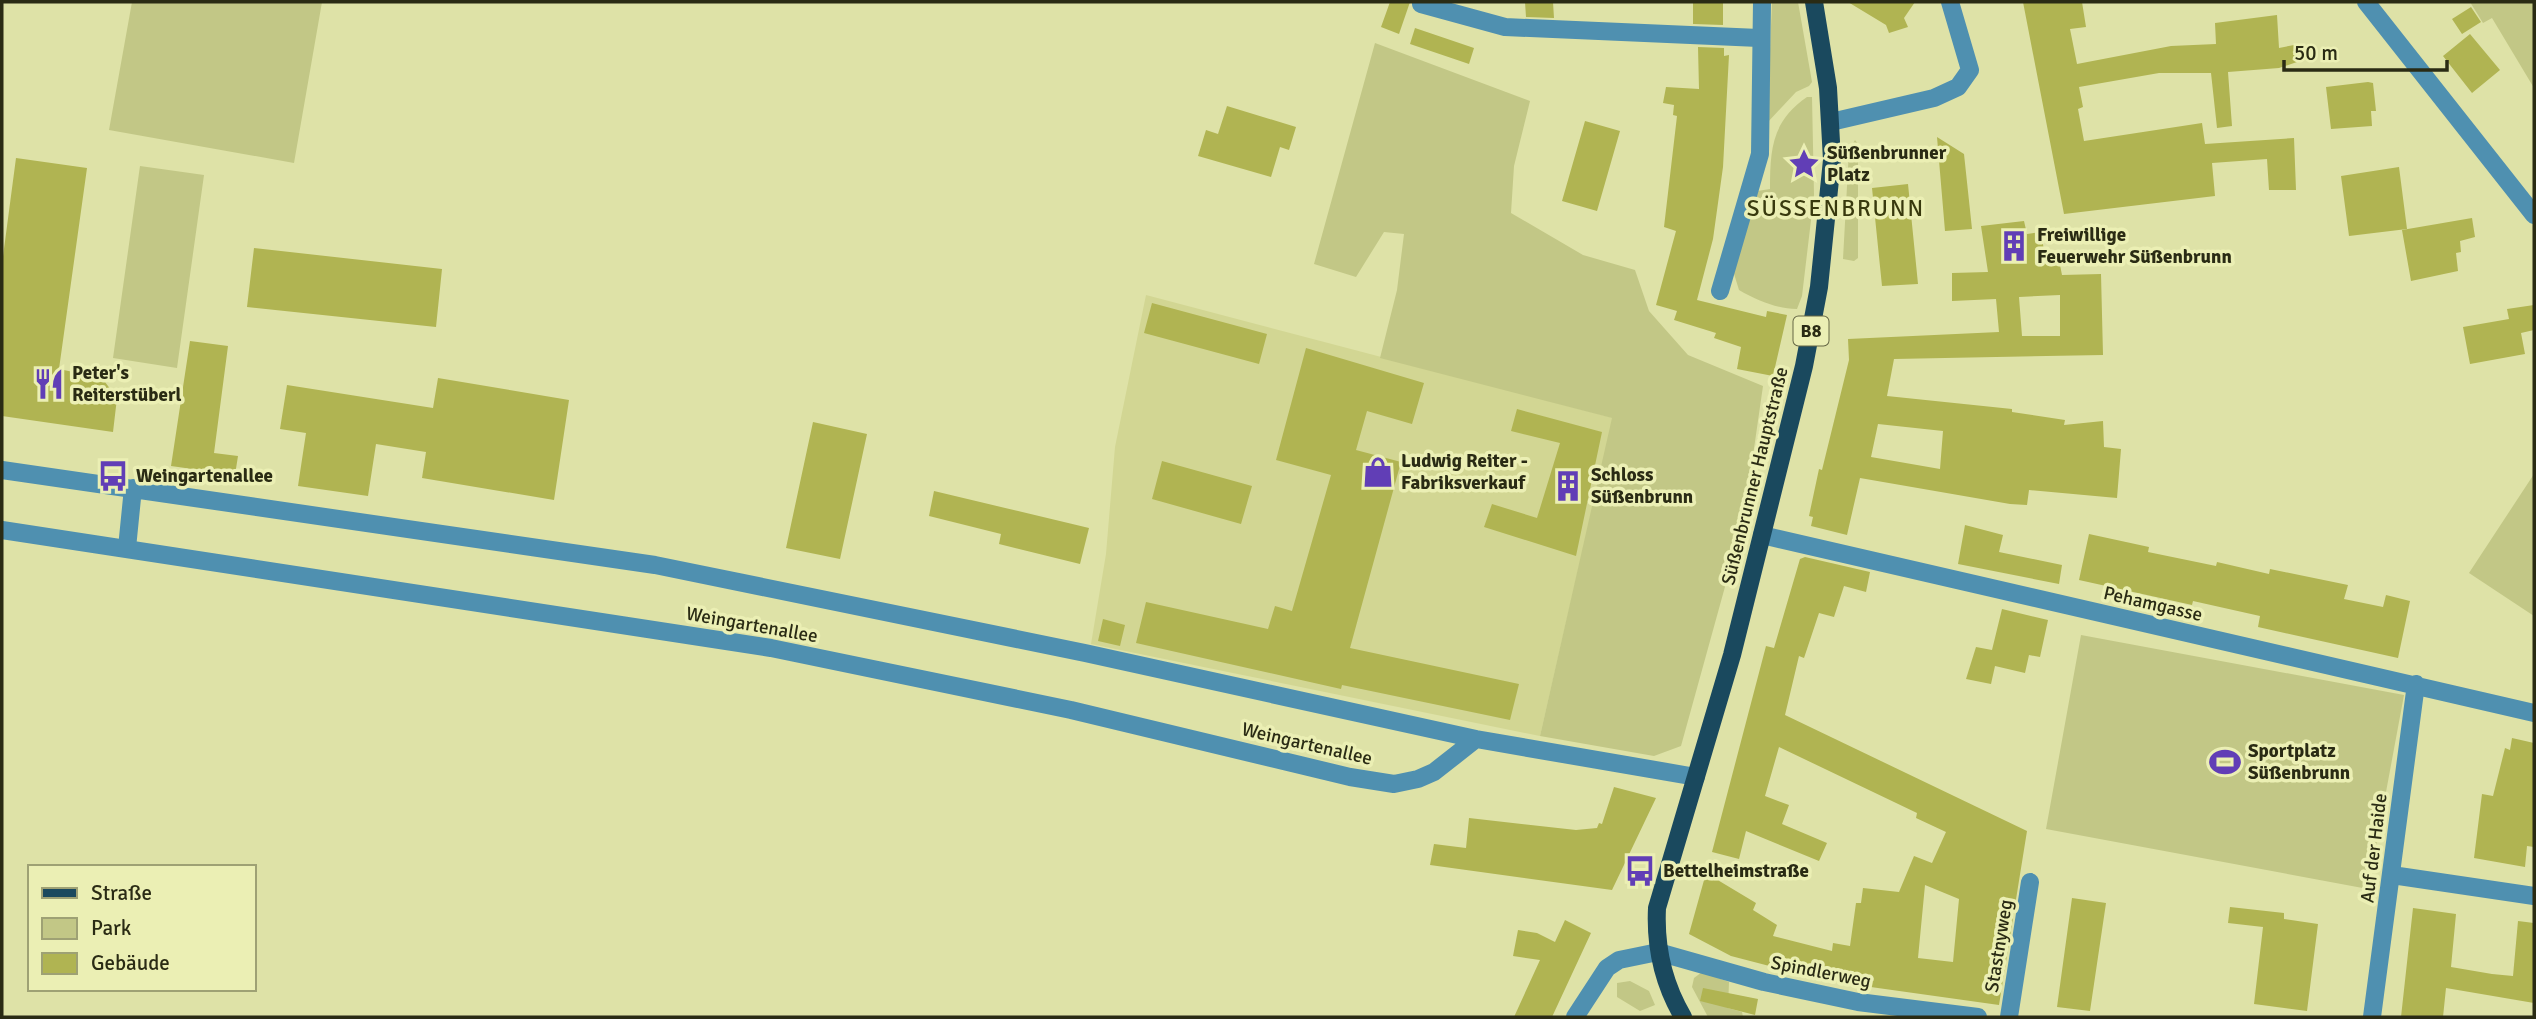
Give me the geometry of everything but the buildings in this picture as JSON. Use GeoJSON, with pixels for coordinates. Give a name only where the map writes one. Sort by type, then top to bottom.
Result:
{"type":"FeatureCollection","features":[{"type":"Feature","properties":{"kind":"main road","name":"Süßenbrunner Hauptstraße"},"geometry":{"type":"LineString","coordinates":[[1658,952],[1656,920],[1660,895],[1722,694],[1804,366],[1819,287],[1830,191],[1831,122],[1814,2]]}},
{"type":"Feature","properties":{"kind":"main road","name":"B8"},"geometry":{"type":"LineString","coordinates":[[1658,952],[1666,981],[1683,1017]]}},
{"type":"Feature","properties":{"kind":"street"},"geometry":{"type":"LineString","coordinates":[[1720,291],[1760,154],[1759,38],[1762,2]]}},
{"type":"Feature","properties":{"kind":"street"},"geometry":{"type":"LineString","coordinates":[[1831,122],[1934,98],[1958,87],[1969,70],[1950,2]]}},
{"type":"Feature","properties":{"kind":"street"},"geometry":{"type":"LineString","coordinates":[[2366,2],[2534,215]]}},
{"type":"Feature","properties":{"kind":"street"},"geometry":{"type":"LineString","coordinates":[[1421,4],[1505,27],[1759,38]]}},
{"type":"Feature","properties":{"kind":"street","name":"Weingartenallee"},"geometry":{"type":"LineString","coordinates":[[2,470],[655,565],[1098,656],[1476,739],[1696,777]]}},
{"type":"Feature","properties":{"kind":"street"},"geometry":{"type":"LineString","coordinates":[[127,548],[134,488]]}},
{"type":"Feature","properties":{"kind":"street","name":"Weingartenallee"},"geometry":{"type":"LineString","coordinates":[[2,530],[771,648],[1071,710],[1394,784],[1434,772],[1476,739]]}},
{"type":"Feature","properties":{"kind":"street","name":"Pehamgasse"},"geometry":{"type":"LineString","coordinates":[[1762,535],[2534,713]]}},
{"type":"Feature","properties":{"kind":"street","name":"Auf der Haide"},"geometry":{"type":"LineString","coordinates":[[2372,1017],[2416,684]]}},
{"type":"Feature","properties":{"kind":"street"},"geometry":{"type":"LineString","coordinates":[[2392,875],[2534,896]]}},
{"type":"Feature","properties":{"kind":"street","name":"Stastnyweg"},"geometry":{"type":"LineString","coordinates":[[2009,1017],[2030,882]]}},
{"type":"Feature","properties":{"kind":"street"},"geometry":{"type":"LineString","coordinates":[[1575,1017],[1606,968],[1619,960],[1658,952]]}},
{"type":"Feature","properties":{"kind":"street","name":"Spindlerweg"},"geometry":{"type":"LineString","coordinates":[[1658,952],[1764,982],[1858,1002],[1978,1017]]}},
{"type":"Feature","properties":{"kind":"shaded area"},"geometry":{"type":"Polygon","coordinates":[[[1146,295],[1613,418],[1540,736],[1091,644],[1106,554],[1115,447],[1146,295]]]}},
{"type":"Feature","properties":{"kind":"green space"},"geometry":{"type":"Polygon","coordinates":[[[132,2],[322,2],[294,163],[109,130],[132,2]]]}},
{"type":"Feature","properties":{"kind":"green space"},"geometry":{"type":"Polygon","coordinates":[[[1772,2],[1798,2],[1812,82],[1796,92],[1767,123],[1772,2]]]}},
{"type":"Feature","properties":{"kind":"green space"},"geometry":{"type":"Polygon","coordinates":[[[2470,2],[2534,2],[2534,88],[2492,18],[2483,23],[2470,2]]]}},
{"type":"Feature","properties":{"kind":"green space"},"geometry":{"type":"Polygon","coordinates":[[[1375,43],[1530,101],[1514,166],[1511,213],[1583,255],[1635,270],[1649,311],[1688,355],[1763,386],[1744,518],[1681,746],[1654,756],[1540,736],[1612,418],[1380,358],[1397,290],[1404,234],[1384,232],[1356,277],[1314,264],[1375,43]]]}},
{"type":"Feature","properties":{"kind":"green space"},"geometry":{"type":"Polygon","coordinates":[[[1807,97],[1812,97],[1814,195],[1802,296],[1797,309],[1767,303],[1739,290],[1731,264],[1751,192],[1770,189],[1772,149],[1780,126],[1795,106],[1807,97]]]}},
{"type":"Feature","properties":{"kind":"green space"},"geometry":{"type":"Polygon","coordinates":[[[1855,140],[1858,144],[1858,258],[1854,261],[1843,259],[1849,150],[1855,140]]]}},
{"type":"Feature","properties":{"kind":"green space"},"geometry":{"type":"Polygon","coordinates":[[[140,166],[204,175],[177,368],[113,358],[140,166]]]}},
{"type":"Feature","properties":{"kind":"green space"},"geometry":{"type":"Polygon","coordinates":[[[2534,474],[2534,616],[2469,573],[2534,474]]]}},
{"type":"Feature","properties":{"kind":"green space","name":"Sportplatz Süßenbrunn"},"geometry":{"type":"Polygon","coordinates":[[[2081,635],[2404,695],[2368,889],[2046,829],[2081,635]]]}},
{"type":"Feature","properties":{"kind":"green space"},"geometry":{"type":"Polygon","coordinates":[[[1702,972],[1729,982],[1728,1008],[1742,1012],[1743,1017],[1708,1017],[1692,987],[1694,978],[1702,972]]]}},
{"type":"Feature","properties":{"kind":"green space"},"geometry":{"type":"Polygon","coordinates":[[[1630,981],[1649,991],[1655,1005],[1640,1011],[1617,997],[1617,983],[1630,981]]]}},
{"type":"Feature","properties":{"kind":"place","name":"Süßenbrunner Platz"},"geometry":{"type":"Point","coordinates":[1804,164]}},
{"type":"Feature","properties":{"kind":"place","name":"Freiwillige Feuerwehr Süßenbrunn"},"geometry":{"type":"Point","coordinates":[2014,246]}},
{"type":"Feature","properties":{"kind":"place","name":"Peter's Reiterstüberl"},"geometry":{"type":"Point","coordinates":[49,384]}},
{"type":"Feature","properties":{"kind":"place","name":"Ludwig Reiter - Fabriksverkauf"},"geometry":{"type":"Point","coordinates":[1378,472]}},
{"type":"Feature","properties":{"kind":"place","name":"Weingartenallee"},"geometry":{"type":"Point","coordinates":[113,476]}},
{"type":"Feature","properties":{"kind":"place","name":"Schloss Süßenbrunn"},"geometry":{"type":"Point","coordinates":[1568,486]}},
{"type":"Feature","properties":{"kind":"place","name":"Sportplatz Süßenbrunn"},"geometry":{"type":"Point","coordinates":[2225,762]}},
{"type":"Feature","properties":{"kind":"place","name":"Bettelheimstraße"},"geometry":{"type":"Point","coordinates":[1640,871]}},
{"type":"Feature","properties":{"kind":"district","name":"SÜSSENBRUNN"},"geometry":{"type":"Point","coordinates":[1836,208]}}]}
